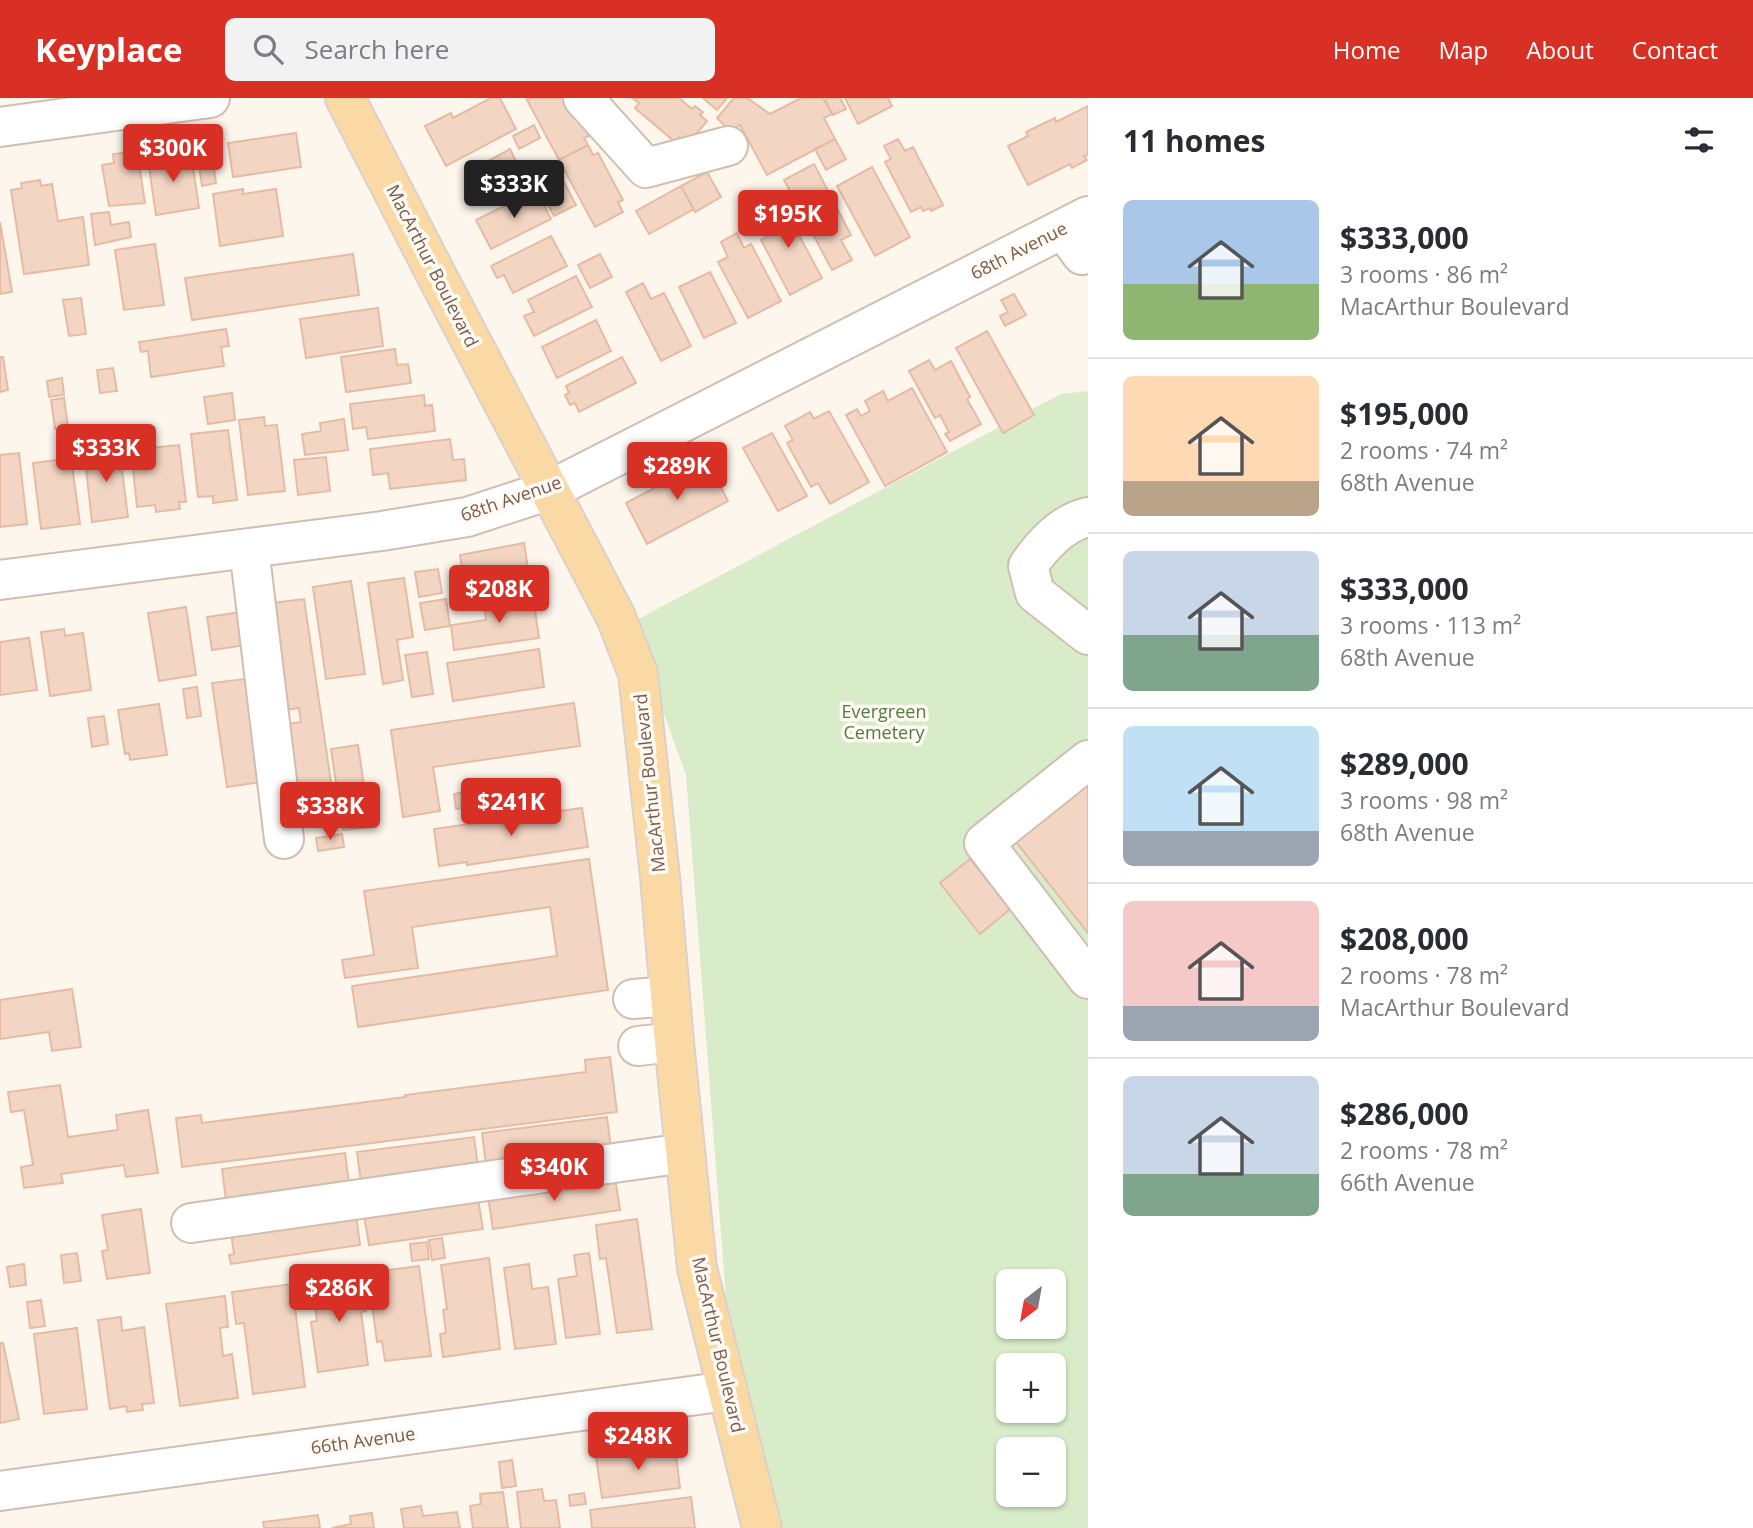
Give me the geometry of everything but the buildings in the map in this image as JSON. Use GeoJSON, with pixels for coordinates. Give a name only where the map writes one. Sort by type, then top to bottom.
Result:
{"type":"FeatureCollection","features":[{"type":"Feature","properties":{"kind":"main road","name":"MacArthur Boulevard"},"geometry":{"type":"LineString","coordinates":[[345,98],[616,617],[638,674],[660,877],[651,998],[656,1044],[685,1153],[697,1268],[762,1528]]}},
{"type":"Feature","properties":{"kind":"street"},"geometry":{"type":"LineString","coordinates":[[0,127],[210,98]]}},
{"type":"Feature","properties":{"kind":"street"},"geometry":{"type":"LineString","coordinates":[[583,98],[646,168],[728,146]]}},
{"type":"Feature","properties":{"kind":"street","name":"68th Avenue"},"geometry":{"type":"LineString","coordinates":[[0,580],[382,531],[467,517],[550,490],[1077,233]]}},
{"type":"Feature","properties":{"kind":"street"},"geometry":{"type":"LineString","coordinates":[[1088,517],[1075,520],[1042,545],[1028,566],[1035,593],[1088,635]]}},
{"type":"Feature","properties":{"kind":"street"},"geometry":{"type":"LineString","coordinates":[[249,548],[284,839]]}},
{"type":"Feature","properties":{"kind":"street"},"geometry":{"type":"LineString","coordinates":[[1088,760],[984,843],[1088,979]]}},
{"type":"Feature","properties":{"kind":"street"},"geometry":{"type":"LineString","coordinates":[[191,1223],[685,1153]]}},
{"type":"Feature","properties":{"kind":"street","name":"66th Avenue"},"geometry":{"type":"LineString","coordinates":[[0,1491],[727,1391]]}},
{"type":"Feature","properties":{"kind":"green space","name":"Evergreen Cemetery"},"geometry":{"type":"Polygon","coordinates":[[[1088,391],[1088,1528],[778,1528],[731,1364],[686,775],[631,623],[1061,394],[1088,391]]]}}]}
